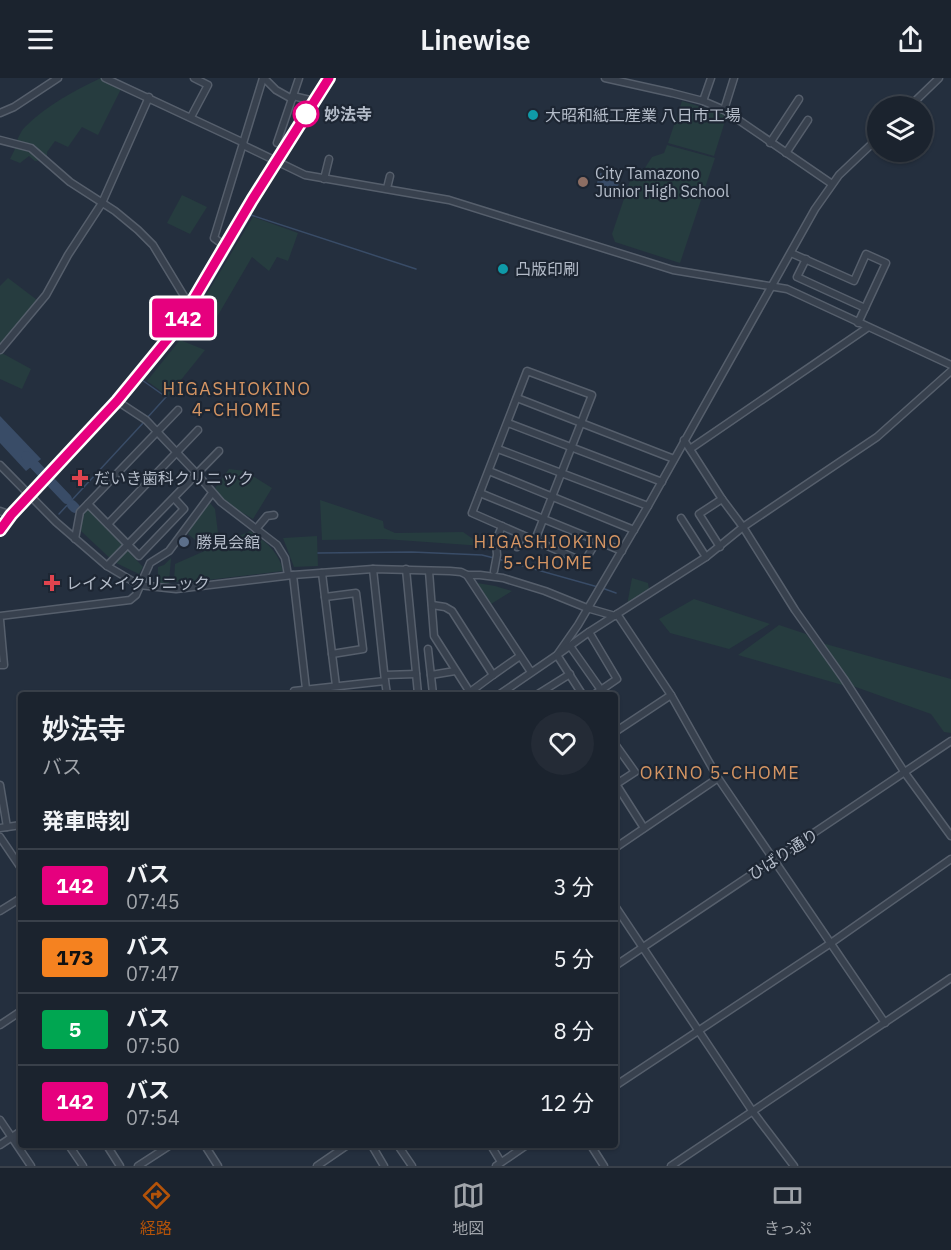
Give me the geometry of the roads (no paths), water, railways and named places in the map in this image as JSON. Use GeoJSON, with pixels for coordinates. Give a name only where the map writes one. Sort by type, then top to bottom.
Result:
{"type":"FeatureCollection","features":[{"type":"Feature","properties":{"kind":"highway"},"geometry":{"type":"LineString","coordinates":[[0,530],[11,515],[117,401],[176,329],[329,78]]}},
{"type":"Feature","properties":{"kind":"street"},"geometry":{"type":"LineString","coordinates":[[0,113],[15,107],[58,78]]}},
{"type":"Feature","properties":{"kind":"street"},"geometry":{"type":"LineString","coordinates":[[105,78],[243,142],[245,146],[296,172],[324,179],[449,200],[673,270],[787,289],[951,365]]}},
{"type":"Feature","properties":{"kind":"street"},"geometry":{"type":"LineString","coordinates":[[191,117],[208,85],[194,78]]}},
{"type":"Feature","properties":{"kind":"street"},"geometry":{"type":"LineString","coordinates":[[225,246],[214,238],[263,78],[276,90],[293,97],[314,101]]}},
{"type":"Feature","properties":{"kind":"street"},"geometry":{"type":"LineString","coordinates":[[277,143],[299,78]]}},
{"type":"Feature","properties":{"kind":"street"},"geometry":{"type":"LineString","coordinates":[[605,78],[703,101],[724,110],[832,184]]}},
{"type":"Feature","properties":{"kind":"street"},"geometry":{"type":"LineString","coordinates":[[644,86],[647,78]]}},
{"type":"Feature","properties":{"kind":"street"},"geometry":{"type":"LineString","coordinates":[[703,101],[711,78]]}},
{"type":"Feature","properties":{"kind":"street"},"geometry":{"type":"LineString","coordinates":[[724,110],[734,78]]}},
{"type":"Feature","properties":{"kind":"street"},"geometry":{"type":"LineString","coordinates":[[920,96],[939,78]]}},
{"type":"Feature","properties":{"kind":"street"},"geometry":{"type":"LineString","coordinates":[[0,350],[46,295],[68,255],[102,203],[149,97]]}},
{"type":"Feature","properties":{"kind":"street"},"geometry":{"type":"LineString","coordinates":[[770,143],[799,99]]}},
{"type":"Feature","properties":{"kind":"street"},"geometry":{"type":"LineString","coordinates":[[786,153],[808,120]]}},
{"type":"Feature","properties":{"kind":"street"},"geometry":{"type":"LineString","coordinates":[[0,140],[31,148],[70,182],[115,211],[153,245],[187,301],[192,301]]}},
{"type":"Feature","properties":{"kind":"street"},"geometry":{"type":"LineString","coordinates":[[557,655],[578,625],[662,482],[815,209],[832,184],[867,149]]}},
{"type":"Feature","properties":{"kind":"street"},"geometry":{"type":"LineString","coordinates":[[324,179],[329,159]]}},
{"type":"Feature","properties":{"kind":"street"},"geometry":{"type":"LineString","coordinates":[[387,188],[390,176]]}},
{"type":"Feature","properties":{"kind":"street"},"geometry":{"type":"LineString","coordinates":[[791,253],[854,281],[866,254],[886,263],[858,323]]}},
{"type":"Feature","properties":{"kind":"street"},"geometry":{"type":"LineString","coordinates":[[806,259],[797,277],[865,308]]}},
{"type":"Feature","properties":{"kind":"street"},"geometry":{"type":"LineString","coordinates":[[690,449],[867,328]]}},
{"type":"Feature","properties":{"kind":"street"},"geometry":{"type":"LineString","coordinates":[[535,540],[592,395],[527,371],[472,513],[584,562],[597,541]]}},
{"type":"Feature","properties":{"kind":"street"},"geometry":{"type":"LineString","coordinates":[[503,692],[589,632],[706,557],[743,527],[877,436],[951,371]]}},
{"type":"Feature","properties":{"kind":"street"},"geometry":{"type":"LineString","coordinates":[[517,398],[674,459]]}},
{"type":"Feature","properties":{"kind":"street"},"geometry":{"type":"LineString","coordinates":[[117,401],[146,420],[221,502],[277,544],[291,575],[306,689]]}},
{"type":"Feature","properties":{"kind":"street"},"geometry":{"type":"LineString","coordinates":[[75,539],[80,512],[156,430],[178,410]]}},
{"type":"Feature","properties":{"kind":"street"},"geometry":{"type":"LineString","coordinates":[[508,423],[662,482]]}},
{"type":"Feature","properties":{"kind":"street"},"geometry":{"type":"LineString","coordinates":[[108,524],[198,430]]}},
{"type":"Feature","properties":{"kind":"street"},"geometry":{"type":"LineString","coordinates":[[684,440],[722,500],[743,527],[795,610],[844,679],[905,773],[951,836]]}},
{"type":"Feature","properties":{"kind":"street"},"geometry":{"type":"LineString","coordinates":[[498,448],[648,506]]}},
{"type":"Feature","properties":{"kind":"street"},"geometry":{"type":"LineString","coordinates":[[107,566],[219,451]]}},
{"type":"Feature","properties":{"kind":"street"},"geometry":{"type":"LineString","coordinates":[[0,465],[75,539],[107,566],[139,585],[176,589],[291,575],[373,569],[461,572],[467,575],[503,578],[546,591],[587,608],[616,615],[671,695],[718,778],[885,1023]]}},
{"type":"Feature","properties":{"kind":"street"},"geometry":{"type":"LineString","coordinates":[[489,471],[634,530]]}},
{"type":"Feature","properties":{"kind":"street"},"geometry":{"type":"LineString","coordinates":[[0,615],[130,600],[136,595],[150,562],[169,551],[212,493]]}},
{"type":"Feature","properties":{"kind":"street"},"geometry":{"type":"LineString","coordinates":[[480,493],[622,551]]}},
{"type":"Feature","properties":{"kind":"street"},"geometry":{"type":"LineString","coordinates":[[88,504],[140,556],[184,509],[174,498]]}},
{"type":"Feature","properties":{"kind":"street"},"geometry":{"type":"LineString","coordinates":[[720,547],[699,514],[722,500]]}},
{"type":"Feature","properties":{"kind":"street"},"geometry":{"type":"LineString","coordinates":[[0,511],[11,515]]}},
{"type":"Feature","properties":{"kind":"street"},"geometry":{"type":"LineString","coordinates":[[256,529],[267,516],[274,515]]}},
{"type":"Feature","properties":{"kind":"street"},"geometry":{"type":"LineString","coordinates":[[681,518],[706,557]]}},
{"type":"Feature","properties":{"kind":"street"},"geometry":{"type":"LineString","coordinates":[[494,571],[497,555],[496,541],[502,526]]}},
{"type":"Feature","properties":{"kind":"street"},"geometry":{"type":"LineString","coordinates":[[517,548],[522,535]]}},
{"type":"Feature","properties":{"kind":"street"},"geometry":{"type":"LineString","coordinates":[[373,569],[387,692]]}},
{"type":"Feature","properties":{"kind":"street"},"geometry":{"type":"LineString","coordinates":[[406,569],[418,692]]}},
{"type":"Feature","properties":{"kind":"street"},"geometry":{"type":"LineString","coordinates":[[429,571],[434,636],[470,692]]}},
{"type":"Feature","properties":{"kind":"street"},"geometry":{"type":"LineString","coordinates":[[322,573],[336,686]]}},
{"type":"Feature","properties":{"kind":"street"},"geometry":{"type":"LineString","coordinates":[[467,575],[531,672]]}},
{"type":"Feature","properties":{"kind":"street"},"geometry":{"type":"LineString","coordinates":[[325,597],[356,593],[363,649],[332,654]]}},
{"type":"Feature","properties":{"kind":"street"},"geometry":{"type":"LineString","coordinates":[[432,605],[445,607],[452,611],[493,675]]}},
{"type":"Feature","properties":{"kind":"street"},"geometry":{"type":"LineString","coordinates":[[0,620],[4,665],[0,665]]}},
{"type":"Feature","properties":{"kind":"street"},"geometry":{"type":"LineString","coordinates":[[570,646],[598,692],[617,679],[589,632]]}},
{"type":"Feature","properties":{"kind":"street"},"geometry":{"type":"LineString","coordinates":[[428,650],[433,692]]}},
{"type":"Feature","properties":{"kind":"street"},"geometry":{"type":"LineString","coordinates":[[557,655],[581,692]]}},
{"type":"Feature","properties":{"kind":"street"},"geometry":{"type":"LineString","coordinates":[[472,692],[520,656]]}},
{"type":"Feature","properties":{"kind":"street"},"geometry":{"type":"LineString","coordinates":[[431,675],[455,671]]}},
{"type":"Feature","properties":{"kind":"street"},"geometry":{"type":"LineString","coordinates":[[294,691],[416,674]]}},
{"type":"Feature","properties":{"kind":"street"},"geometry":{"type":"LineString","coordinates":[[543,692],[570,674]]}},
{"type":"Feature","properties":{"kind":"street"},"geometry":{"type":"LineString","coordinates":[[618,730],[671,695]]}},
{"type":"Feature","properties":{"kind":"street","name":"ひばり通り"},"geometry":{"type":"LineString","coordinates":[[618,964],[951,741]]}},
{"type":"Feature","properties":{"kind":"street"},"geometry":{"type":"LineString","coordinates":[[618,748],[635,772],[618,784]]}},
{"type":"Feature","properties":{"kind":"street"},"geometry":{"type":"LineString","coordinates":[[618,846],[718,778]]}},
{"type":"Feature","properties":{"kind":"street"},"geometry":{"type":"LineString","coordinates":[[0,785],[4,827]]}},
{"type":"Feature","properties":{"kind":"street"},"geometry":{"type":"LineString","coordinates":[[618,788],[644,828]]}},
{"type":"Feature","properties":{"kind":"street"},"geometry":{"type":"LineString","coordinates":[[0,837],[18,864]]}},
{"type":"Feature","properties":{"kind":"street"},"geometry":{"type":"LineString","coordinates":[[618,1084],[831,943],[951,859]]}},
{"type":"Feature","properties":{"kind":"street"},"geometry":{"type":"LineString","coordinates":[[0,911],[18,900]]}},
{"type":"Feature","properties":{"kind":"street"},"geometry":{"type":"LineString","coordinates":[[618,911],[753,1112],[794,1166]]}},
{"type":"Feature","properties":{"kind":"street"},"geometry":{"type":"LineString","coordinates":[[671,1166],[951,978]]}},
{"type":"Feature","properties":{"kind":"street"},"geometry":{"type":"LineString","coordinates":[[0,1025],[18,1013]]}},
{"type":"Feature","properties":{"kind":"street"},"geometry":{"type":"LineString","coordinates":[[0,1120],[18,1146]]}},
{"type":"Feature","properties":{"kind":"street"},"geometry":{"type":"LineString","coordinates":[[0,1145],[18,1133]]}},
{"type":"Feature","properties":{"kind":"street"},"geometry":{"type":"LineString","coordinates":[[19,1148],[31,1166]]}},
{"type":"Feature","properties":{"kind":"street"},"geometry":{"type":"LineString","coordinates":[[71,1148],[83,1166]]}},
{"type":"Feature","properties":{"kind":"street"},"geometry":{"type":"LineString","coordinates":[[109,1148],[120,1166]]}},
{"type":"Feature","properties":{"kind":"street"},"geometry":{"type":"LineString","coordinates":[[138,1166],[166,1148]]}},
{"type":"Feature","properties":{"kind":"street"},"geometry":{"type":"LineString","coordinates":[[207,1148],[218,1166]]}},
{"type":"Feature","properties":{"kind":"street"},"geometry":{"type":"LineString","coordinates":[[317,1166],[343,1148]]}},
{"type":"Feature","properties":{"kind":"street"},"geometry":{"type":"LineString","coordinates":[[373,1148],[384,1166]]}},
{"type":"Feature","properties":{"kind":"street"},"geometry":{"type":"LineString","coordinates":[[400,1148],[412,1166]]}},
{"type":"Feature","properties":{"kind":"street"},"geometry":{"type":"LineString","coordinates":[[492,1148],[498,1164],[522,1148]]}},
{"type":"Feature","properties":{"kind":"street"},"geometry":{"type":"LineString","coordinates":[[593,1148],[604,1166]]}},
{"type":"Feature","properties":{"kind":"water"},"geometry":{"type":"Polygon","coordinates":[[[600,173],[620,179],[616,193],[596,186],[600,173]]]}},
{"type":"Feature","properties":{"kind":"water"},"geometry":{"type":"Polygon","coordinates":[[[0,416],[41,459],[26,471],[0,443],[0,416]]]}},
{"type":"Feature","properties":{"kind":"waterway"},"geometry":{"type":"LineString","coordinates":[[147,418],[166,397],[142,380],[182,332],[251,215],[416,269]]}},
{"type":"Feature","properties":{"kind":"waterway"},"geometry":{"type":"LineString","coordinates":[[59,514],[144,422]]}},
{"type":"Feature","properties":{"kind":"waterway"},"geometry":{"type":"LineString","coordinates":[[26,456],[67,499]]}},
{"type":"Feature","properties":{"kind":"waterway"},"geometry":{"type":"LineString","coordinates":[[72,505],[75,508]]}},
{"type":"Feature","properties":{"kind":"waterway"},"geometry":{"type":"LineString","coordinates":[[318,553],[412,552],[482,555],[494,558]]}},
{"type":"Feature","properties":{"kind":"waterway"},"geometry":{"type":"LineString","coordinates":[[498,559],[598,587]]}},
{"type":"Feature","properties":{"kind":"waterway"},"geometry":{"type":"LineString","coordinates":[[602,588],[616,593]]}},
{"type":"Feature","properties":{"kind":"place","name":"妙法寺"},"geometry":{"type":"Point","coordinates":[306,114]}},
{"type":"Feature","properties":{"kind":"place","name":"大昭和紙工産業 八日市工場"},"geometry":{"type":"Point","coordinates":[533,115]}},
{"type":"Feature","properties":{"kind":"place","name":"City Tamazono Junior High School"},"geometry":{"type":"Point","coordinates":[583,182]}},
{"type":"Feature","properties":{"kind":"place","name":"凸版印刷"},"geometry":{"type":"Point","coordinates":[503,269]}},
{"type":"Feature","properties":{"kind":"place","name":"だいき歯科クリニック"},"geometry":{"type":"Point","coordinates":[80,478]}},
{"type":"Feature","properties":{"kind":"place","name":"勝見会館"},"geometry":{"type":"Point","coordinates":[184,542]}},
{"type":"Feature","properties":{"kind":"place","name":"レイメイクリニック"},"geometry":{"type":"Point","coordinates":[52,583]}},
{"type":"Feature","properties":{"kind":"district","name":"HIGASHIOKINO 4-CHOME"},"geometry":{"type":"Point","coordinates":[237,398]}},
{"type":"Feature","properties":{"kind":"district","name":"HIGASHIOKINO 5-CHOME"},"geometry":{"type":"Point","coordinates":[548,551]}},
{"type":"Feature","properties":{"kind":"district","name":"OKINO 5-CHOME"},"geometry":{"type":"Point","coordinates":[720,772]}}]}
